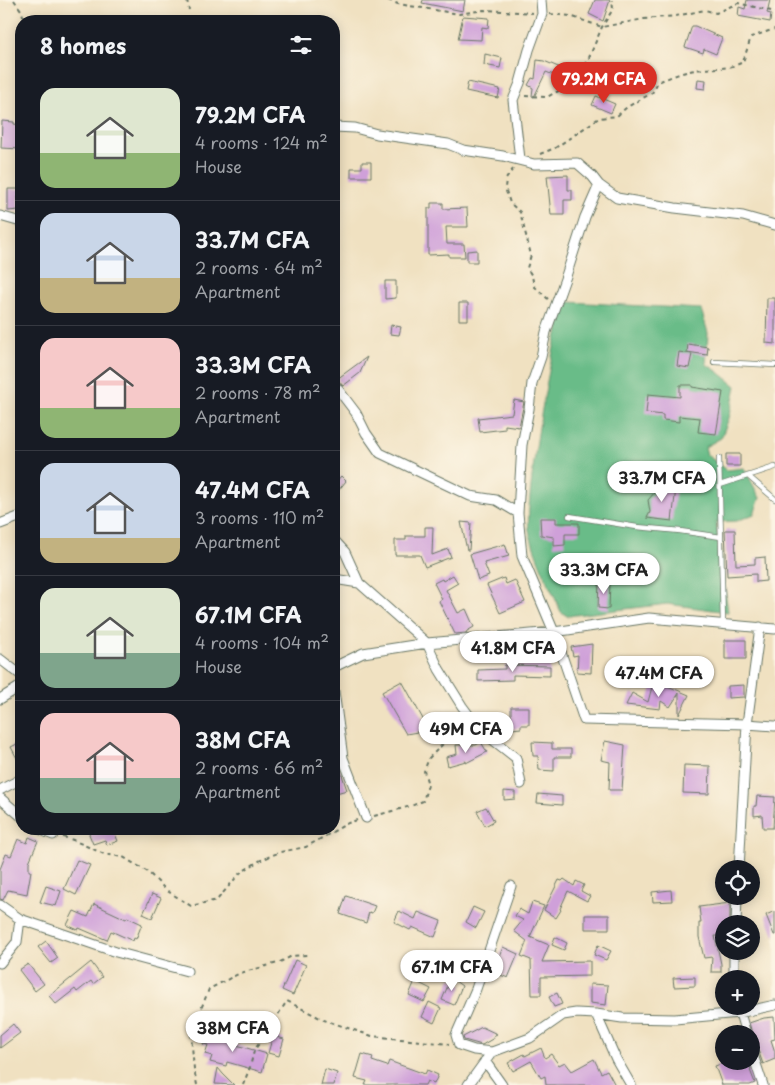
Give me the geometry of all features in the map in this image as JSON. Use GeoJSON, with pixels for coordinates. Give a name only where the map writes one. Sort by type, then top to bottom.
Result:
{"type":"FeatureCollection","features":[{"type":"Feature","properties":{"kind":"street"},"geometry":{"type":"LineString","coordinates":[[520,159],[512,100],[520,83],[528,50],[542,14],[541,0]]}},
{"type":"Feature","properties":{"kind":"street"},"geometry":{"type":"LineString","coordinates":[[340,127],[355,128],[377,134],[448,144],[463,150],[520,159],[534,164],[577,163],[599,185],[617,198],[675,208],[743,216],[775,225]]}},
{"type":"Feature","properties":{"kind":"street"},"geometry":{"type":"LineString","coordinates":[[599,185],[585,217],[546,332],[541,357],[532,383],[522,445],[518,514],[522,556],[554,632],[584,720],[775,726]]}},
{"type":"Feature","properties":{"kind":"street"},"geometry":{"type":"LineString","coordinates":[[0,216],[15,220]]}},
{"type":"Feature","properties":{"kind":"street"},"geometry":{"type":"LineString","coordinates":[[340,392],[380,453],[470,496],[496,500],[518,514]]}},
{"type":"Feature","properties":{"kind":"street"},"geometry":{"type":"LineString","coordinates":[[0,524],[15,518]]}},
{"type":"Feature","properties":{"kind":"street"},"geometry":{"type":"LineString","coordinates":[[340,547],[345,552],[359,583],[427,642],[439,669],[479,729],[516,758],[521,784]]}},
{"type":"Feature","properties":{"kind":"street"},"geometry":{"type":"LineString","coordinates":[[340,580],[359,583]]}},
{"type":"Feature","properties":{"kind":"street"},"geometry":{"type":"LineString","coordinates":[[340,664],[363,652],[427,642],[554,632],[649,618],[775,629]]}},
{"type":"Feature","properties":{"kind":"street"},"geometry":{"type":"LineString","coordinates":[[739,860],[747,724],[760,627]]}},
{"type":"Feature","properties":{"kind":"street"},"geometry":{"type":"LineString","coordinates":[[0,659],[15,670]]}},
{"type":"Feature","properties":{"kind":"street"},"geometry":{"type":"LineString","coordinates":[[0,699],[15,690]]}},
{"type":"Feature","properties":{"kind":"street"},"geometry":{"type":"LineString","coordinates":[[340,736],[343,758],[366,818]]}},
{"type":"Feature","properties":{"kind":"street"},"geometry":{"type":"LineString","coordinates":[[0,790],[15,782]]}},
{"type":"Feature","properties":{"kind":"street"},"geometry":{"type":"LineString","coordinates":[[0,798],[15,811]]}},
{"type":"Feature","properties":{"kind":"street"},"geometry":{"type":"LineString","coordinates":[[511,886],[476,989],[456,1035],[459,1045],[474,1050],[492,1052],[530,1038],[563,1016],[576,1013],[622,1018],[675,1019],[715,1013]]}},
{"type":"Feature","properties":{"kind":"street"},"geometry":{"type":"LineString","coordinates":[[0,905],[20,919],[116,952],[187,971]]}},
{"type":"Feature","properties":{"kind":"street"},"geometry":{"type":"LineString","coordinates":[[0,963],[17,942],[20,919]]}},
{"type":"Feature","properties":{"kind":"street"},"geometry":{"type":"LineString","coordinates":[[760,1007],[775,1005]]}},
{"type":"Feature","properties":{"kind":"street"},"geometry":{"type":"LineString","coordinates":[[596,1014],[616,1060],[631,1085]]}},
{"type":"Feature","properties":{"kind":"street"},"geometry":{"type":"LineString","coordinates":[[468,1085],[492,1052]]}},
{"type":"Feature","properties":{"kind":"street"},"geometry":{"type":"LineString","coordinates":[[485,1061],[502,1085]]}},
{"type":"Feature","properties":{"kind":"street"},"geometry":{"type":"LineString","coordinates":[[758,1070],[763,1085]]}},
{"type":"Feature","properties":{"kind":"lane"},"geometry":{"type":"LineString","coordinates":[[714,362],[775,365]]}},
{"type":"Feature","properties":{"kind":"lane"},"geometry":{"type":"LineString","coordinates":[[719,458],[722,624]]}},
{"type":"Feature","properties":{"kind":"lane"},"geometry":{"type":"LineString","coordinates":[[720,485],[775,466]]}},
{"type":"Feature","properties":{"kind":"lane"},"geometry":{"type":"LineString","coordinates":[[748,476],[775,499]]}},
{"type":"Feature","properties":{"kind":"lane"},"geometry":{"type":"LineString","coordinates":[[569,516],[637,527],[720,537]]}},
{"type":"Feature","properties":{"kind":"path"},"geometry":{"type":"LineString","coordinates":[[14,0],[22,15]]}},
{"type":"Feature","properties":{"kind":"path"},"geometry":{"type":"LineString","coordinates":[[187,0],[189,10]]}},
{"type":"Feature","properties":{"kind":"path"},"geometry":{"type":"LineString","coordinates":[[388,0],[398,4],[459,14],[484,10],[570,16],[602,27],[705,10],[716,13],[738,3],[775,12]]}},
{"type":"Feature","properties":{"kind":"path"},"geometry":{"type":"LineString","coordinates":[[512,100],[520,96],[547,97],[568,86],[588,60],[602,27],[613,9],[612,0]]}},
{"type":"Feature","properties":{"kind":"path"},"geometry":{"type":"LineString","coordinates":[[539,154],[555,148],[599,118],[617,116],[627,107],[652,93],[658,82],[681,72],[730,68],[742,62],[751,37],[775,29]]}},
{"type":"Feature","properties":{"kind":"path"},"geometry":{"type":"LineString","coordinates":[[520,159],[506,180],[504,188],[510,203],[520,212],[531,255],[527,268],[532,276],[534,286],[546,296],[554,311]]}},
{"type":"Feature","properties":{"kind":"path"},"geometry":{"type":"LineString","coordinates":[[340,828],[348,823],[423,801],[428,785],[424,772],[429,758],[443,744],[479,729]]}},
{"type":"Feature","properties":{"kind":"path"},"geometry":{"type":"LineString","coordinates":[[53,835],[73,840],[104,854],[123,857],[148,872],[166,890],[191,906],[218,900],[240,873],[259,861],[280,852],[306,847],[327,835]]}},
{"type":"Feature","properties":{"kind":"path"},"geometry":{"type":"LineString","coordinates":[[197,1085],[191,1034],[209,988],[240,973],[278,963],[292,956],[308,955]]}},
{"type":"Feature","properties":{"kind":"path"},"geometry":{"type":"LineString","coordinates":[[243,1085],[254,1051],[287,1001],[324,1020],[372,1036],[459,1045]]}},
{"type":"Feature","properties":{"kind":"green space"},"geometry":{"type":"Polygon","coordinates":[[[568,302],[701,309],[708,333],[706,364],[736,386],[729,418],[721,438],[705,447],[707,455],[727,470],[744,468],[760,498],[754,514],[737,521],[716,522],[728,612],[667,604],[567,616],[561,612],[535,550],[529,530],[529,513],[535,451],[548,375],[562,316],[568,302]]]}},
{"type":"Feature","properties":{"kind":"building"},"geometry":{"type":"Polygon","coordinates":[[[423,0],[465,0],[463,11],[422,3],[423,0]]]}},
{"type":"Feature","properties":{"kind":"building"},"geometry":{"type":"Polygon","coordinates":[[[595,0],[610,0],[603,21],[589,14],[595,0]]]}},
{"type":"Feature","properties":{"kind":"building"},"geometry":{"type":"Polygon","coordinates":[[[747,0],[770,0],[767,13],[771,14],[770,22],[738,16],[739,7],[745,9],[747,0]]]}},
{"type":"Feature","properties":{"kind":"building"},"geometry":{"type":"Polygon","coordinates":[[[463,16],[489,18],[488,28],[482,27],[481,40],[458,39],[463,16]]]}},
{"type":"Feature","properties":{"kind":"building"},"geometry":{"type":"Polygon","coordinates":[[[692,26],[722,38],[716,54],[704,49],[703,53],[685,47],[692,26]]]}},
{"type":"Feature","properties":{"kind":"building"},"geometry":{"type":"Polygon","coordinates":[[[485,54],[502,58],[500,68],[484,65],[485,54]]]}},
{"type":"Feature","properties":{"kind":"building"},"geometry":{"type":"Polygon","coordinates":[[[537,60],[568,71],[564,79],[546,72],[534,97],[532,96],[533,88],[528,85],[532,78],[535,79],[537,60]]]}},
{"type":"Feature","properties":{"kind":"building"},"geometry":{"type":"Polygon","coordinates":[[[698,79],[706,80],[705,89],[697,88],[698,79]]]}},
{"type":"Feature","properties":{"kind":"building"},"geometry":{"type":"Polygon","coordinates":[[[468,82],[500,89],[498,98],[466,91],[468,82]]]}},
{"type":"Feature","properties":{"kind":"building"},"geometry":{"type":"Polygon","coordinates":[[[596,96],[615,104],[611,113],[592,105],[596,96]]]}},
{"type":"Feature","properties":{"kind":"building"},"geometry":{"type":"Polygon","coordinates":[[[2,121],[14,122],[15,149],[1,148],[2,121]]]}},
{"type":"Feature","properties":{"kind":"building"},"geometry":{"type":"Polygon","coordinates":[[[362,162],[371,162],[371,177],[351,177],[351,168],[362,168],[362,162]]]}},
{"type":"Feature","properties":{"kind":"building"},"geometry":{"type":"Polygon","coordinates":[[[568,175],[568,190],[572,190],[572,200],[564,200],[564,215],[551,215],[547,176],[568,175]]]}},
{"type":"Feature","properties":{"kind":"building"},"geometry":{"type":"Polygon","coordinates":[[[8,189],[15,189],[15,210],[8,211],[8,189]]]}},
{"type":"Feature","properties":{"kind":"building"},"geometry":{"type":"Polygon","coordinates":[[[431,203],[443,203],[443,209],[467,208],[468,227],[446,227],[447,244],[464,244],[465,257],[449,257],[449,254],[428,255],[428,208],[431,208],[431,203]]]}},
{"type":"Feature","properties":{"kind":"building"},"geometry":{"type":"Polygon","coordinates":[[[477,250],[477,262],[467,262],[467,251],[477,250]]]}},
{"type":"Feature","properties":{"kind":"building"},"geometry":{"type":"Polygon","coordinates":[[[385,281],[396,281],[396,298],[385,299],[385,281]]]}},
{"type":"Feature","properties":{"kind":"building"},"geometry":{"type":"Polygon","coordinates":[[[767,298],[775,298],[775,344],[766,343],[767,298]]]}},
{"type":"Feature","properties":{"kind":"building"},"geometry":{"type":"Polygon","coordinates":[[[459,303],[468,303],[468,320],[459,320],[459,303]]]}},
{"type":"Feature","properties":{"kind":"building"},"geometry":{"type":"Polygon","coordinates":[[[391,325],[401,327],[399,335],[390,334],[391,325]]]}},
{"type":"Feature","properties":{"kind":"building"},"geometry":{"type":"Polygon","coordinates":[[[688,344],[708,347],[707,355],[687,352],[688,344]]]}},
{"type":"Feature","properties":{"kind":"building"},"geometry":{"type":"Polygon","coordinates":[[[679,352],[692,354],[689,368],[677,366],[679,352]]]}},
{"type":"Feature","properties":{"kind":"building"},"geometry":{"type":"Polygon","coordinates":[[[367,357],[360,373],[343,386],[340,382],[340,377],[367,357]]]}},
{"type":"Feature","properties":{"kind":"building"},"geometry":{"type":"Polygon","coordinates":[[[680,385],[692,385],[692,387],[723,392],[716,434],[698,432],[700,418],[679,416],[679,422],[663,420],[663,415],[646,413],[648,394],[680,397],[680,385]]]}},
{"type":"Feature","properties":{"kind":"building"},"geometry":{"type":"Polygon","coordinates":[[[514,400],[524,402],[519,427],[505,425],[505,429],[480,432],[478,418],[512,414],[514,400]]]}},
{"type":"Feature","properties":{"kind":"building"},"geometry":{"type":"Polygon","coordinates":[[[726,454],[740,454],[740,466],[726,466],[726,454]]]}},
{"type":"Feature","properties":{"kind":"building"},"geometry":{"type":"Polygon","coordinates":[[[341,476],[346,481],[340,488],[341,476]]]}},
{"type":"Feature","properties":{"kind":"building"},"geometry":{"type":"Polygon","coordinates":[[[649,485],[676,488],[672,521],[647,518],[650,512],[648,500],[655,492],[649,485]]]}},
{"type":"Feature","properties":{"kind":"building"},"geometry":{"type":"Polygon","coordinates":[[[540,518],[556,518],[556,523],[579,523],[579,534],[565,534],[565,545],[554,546],[554,537],[541,535],[540,518]]]}},
{"type":"Feature","properties":{"kind":"building"},"geometry":{"type":"Polygon","coordinates":[[[461,522],[471,523],[469,550],[467,550],[461,522]]]}},
{"type":"Feature","properties":{"kind":"building"},"geometry":{"type":"Polygon","coordinates":[[[425,527],[433,527],[432,555],[448,549],[451,557],[425,567],[420,555],[395,555],[395,540],[406,540],[406,536],[425,536],[425,527]]]}},
{"type":"Feature","properties":{"kind":"building"},"geometry":{"type":"Polygon","coordinates":[[[725,530],[735,530],[736,565],[755,564],[755,558],[765,557],[766,581],[756,582],[756,574],[727,576],[725,530]]]}},
{"type":"Feature","properties":{"kind":"building"},"geometry":{"type":"Polygon","coordinates":[[[505,544],[509,556],[484,563],[489,576],[478,580],[470,554],[505,544]]]}},
{"type":"Feature","properties":{"kind":"building"},"geometry":{"type":"Polygon","coordinates":[[[453,575],[458,583],[446,590],[458,613],[466,609],[474,627],[466,633],[455,634],[439,601],[442,599],[434,583],[442,579],[443,581],[453,575]]]}},
{"type":"Feature","properties":{"kind":"building"},"geometry":{"type":"Polygon","coordinates":[[[504,578],[506,584],[515,580],[525,602],[500,613],[487,585],[504,578]]]}},
{"type":"Feature","properties":{"kind":"building"},"geometry":{"type":"Polygon","coordinates":[[[599,581],[610,582],[609,609],[598,608],[599,581]]]}},
{"type":"Feature","properties":{"kind":"building"},"geometry":{"type":"Polygon","coordinates":[[[725,640],[746,640],[746,659],[725,659],[725,640]]]}},
{"type":"Feature","properties":{"kind":"building"},"geometry":{"type":"Polygon","coordinates":[[[592,644],[591,673],[577,672],[578,655],[573,656],[571,647],[592,644]]]}},
{"type":"Feature","properties":{"kind":"building"},"geometry":{"type":"Polygon","coordinates":[[[505,665],[550,666],[550,676],[513,675],[513,680],[478,681],[478,670],[505,669],[505,665]]]}},
{"type":"Feature","properties":{"kind":"building"},"geometry":{"type":"Polygon","coordinates":[[[402,681],[429,730],[406,734],[382,692],[402,681]]]}},
{"type":"Feature","properties":{"kind":"building"},"geometry":{"type":"Polygon","coordinates":[[[653,683],[670,687],[689,695],[679,715],[679,693],[670,707],[661,701],[660,709],[626,705],[632,693],[648,702],[653,683]]]}},
{"type":"Feature","properties":{"kind":"building"},"geometry":{"type":"Polygon","coordinates":[[[744,685],[744,697],[728,698],[728,686],[744,685]]]}},
{"type":"Feature","properties":{"kind":"building"},"geometry":{"type":"Polygon","coordinates":[[[511,707],[529,707],[529,725],[521,725],[521,728],[511,729],[511,707]]]}},
{"type":"Feature","properties":{"kind":"building"},"geometry":{"type":"Polygon","coordinates":[[[605,741],[625,745],[622,790],[609,790],[610,762],[601,760],[605,741]]]}},
{"type":"Feature","properties":{"kind":"building"},"geometry":{"type":"Polygon","coordinates":[[[481,742],[487,752],[466,763],[466,761],[448,766],[446,757],[457,754],[456,745],[476,745],[481,742]]]}},
{"type":"Feature","properties":{"kind":"building"},"geometry":{"type":"Polygon","coordinates":[[[532,742],[552,743],[552,749],[571,749],[571,757],[554,757],[554,771],[539,770],[538,756],[533,756],[532,742]]]}},
{"type":"Feature","properties":{"kind":"building"},"geometry":{"type":"Polygon","coordinates":[[[15,745],[15,755],[11,747],[15,745]]]}},
{"type":"Feature","properties":{"kind":"building"},"geometry":{"type":"Polygon","coordinates":[[[684,765],[710,766],[709,794],[683,793],[684,765]]]}},
{"type":"Feature","properties":{"kind":"building"},"geometry":{"type":"Polygon","coordinates":[[[340,769],[347,790],[340,792],[340,769]]]}},
{"type":"Feature","properties":{"kind":"building"},"geometry":{"type":"Polygon","coordinates":[[[504,791],[515,792],[515,799],[504,800],[504,791]]]}},
{"type":"Feature","properties":{"kind":"building"},"geometry":{"type":"Polygon","coordinates":[[[538,794],[562,796],[562,805],[537,803],[538,794]]]}},
{"type":"Feature","properties":{"kind":"building"},"geometry":{"type":"Polygon","coordinates":[[[757,796],[775,797],[773,828],[763,828],[762,815],[754,816],[757,796]]]}},
{"type":"Feature","properties":{"kind":"building"},"geometry":{"type":"Polygon","coordinates":[[[486,807],[494,821],[485,826],[477,811],[486,807]]]}},
{"type":"Feature","properties":{"kind":"building"},"geometry":{"type":"Polygon","coordinates":[[[89,835],[116,835],[118,841],[107,845],[105,840],[93,844],[89,835]]]}},
{"type":"Feature","properties":{"kind":"building"},"geometry":{"type":"Polygon","coordinates":[[[29,837],[38,841],[29,862],[29,871],[31,871],[27,894],[8,890],[3,900],[0,899],[0,869],[6,854],[11,856],[18,839],[27,843],[29,837]]]}},
{"type":"Feature","properties":{"kind":"building"},"geometry":{"type":"Polygon","coordinates":[[[77,860],[90,865],[76,895],[64,889],[77,860]]]}},
{"type":"Feature","properties":{"kind":"building"},"geometry":{"type":"Polygon","coordinates":[[[564,879],[574,886],[576,881],[584,885],[581,891],[590,896],[587,901],[568,891],[556,918],[544,910],[559,880],[562,881],[564,879]]]}},
{"type":"Feature","properties":{"kind":"building"},"geometry":{"type":"Polygon","coordinates":[[[46,886],[61,891],[56,906],[40,902],[46,886]]]}},
{"type":"Feature","properties":{"kind":"building"},"geometry":{"type":"Polygon","coordinates":[[[671,890],[672,901],[653,902],[652,892],[671,890]]]}},
{"type":"Feature","properties":{"kind":"building"},"geometry":{"type":"Polygon","coordinates":[[[152,894],[161,898],[152,918],[143,914],[152,894]]]}},
{"type":"Feature","properties":{"kind":"building"},"geometry":{"type":"Polygon","coordinates":[[[346,896],[375,906],[372,913],[369,912],[366,923],[340,914],[346,896]]]}},
{"type":"Feature","properties":{"kind":"building"},"geometry":{"type":"Polygon","coordinates":[[[532,902],[544,906],[530,937],[549,945],[542,962],[590,961],[590,976],[541,977],[541,995],[532,995],[531,960],[521,956],[527,941],[514,931],[523,920],[515,916],[519,909],[528,914],[532,902]]]}},
{"type":"Feature","properties":{"kind":"building"},"geometry":{"type":"Polygon","coordinates":[[[94,904],[126,919],[127,917],[142,924],[136,939],[134,938],[133,941],[111,931],[107,940],[67,925],[74,911],[88,917],[94,904]]]}},
{"type":"Feature","properties":{"kind":"building"},"geometry":{"type":"Polygon","coordinates":[[[730,905],[730,915],[715,915],[715,960],[720,960],[721,970],[715,970],[715,972],[711,972],[712,957],[704,958],[699,937],[699,923],[701,923],[699,907],[730,905]]]}},
{"type":"Feature","properties":{"kind":"building"},"geometry":{"type":"Polygon","coordinates":[[[473,907],[484,912],[476,928],[466,922],[473,907]]]}},
{"type":"Feature","properties":{"kind":"building"},"geometry":{"type":"Polygon","coordinates":[[[399,911],[415,919],[418,912],[441,921],[435,937],[412,927],[410,930],[394,922],[399,911]]]}},
{"type":"Feature","properties":{"kind":"building"},"geometry":{"type":"Polygon","coordinates":[[[775,911],[775,935],[774,935],[766,915],[775,911]]]}},
{"type":"Feature","properties":{"kind":"building"},"geometry":{"type":"Polygon","coordinates":[[[585,915],[609,915],[609,929],[585,929],[585,915]]]}},
{"type":"Feature","properties":{"kind":"building"},"geometry":{"type":"Polygon","coordinates":[[[555,937],[567,943],[564,950],[552,945],[555,937]]]}},
{"type":"Feature","properties":{"kind":"building"},"geometry":{"type":"Polygon","coordinates":[[[46,941],[58,958],[51,963],[38,947],[46,941]]]}},
{"type":"Feature","properties":{"kind":"building"},"geometry":{"type":"Polygon","coordinates":[[[598,945],[611,951],[606,960],[594,955],[598,945]]]}},
{"type":"Feature","properties":{"kind":"building"},"geometry":{"type":"Polygon","coordinates":[[[503,947],[518,954],[508,978],[493,972],[503,947]]]}},
{"type":"Feature","properties":{"kind":"building"},"geometry":{"type":"Polygon","coordinates":[[[461,953],[477,959],[469,975],[467,974],[466,976],[454,971],[461,953]]]}},
{"type":"Feature","properties":{"kind":"building"},"geometry":{"type":"Polygon","coordinates":[[[295,960],[306,965],[293,995],[282,990],[295,960]]]}},
{"type":"Feature","properties":{"kind":"building"},"geometry":{"type":"Polygon","coordinates":[[[91,962],[102,977],[93,984],[91,981],[77,992],[75,989],[56,1004],[49,996],[91,962]]]}},
{"type":"Feature","properties":{"kind":"building"},"geometry":{"type":"Polygon","coordinates":[[[28,964],[44,984],[35,991],[19,970],[28,964]]]}},
{"type":"Feature","properties":{"kind":"building"},"geometry":{"type":"Polygon","coordinates":[[[695,977],[695,986],[674,987],[673,978],[695,977]]]}},
{"type":"Feature","properties":{"kind":"building"},"geometry":{"type":"Polygon","coordinates":[[[451,978],[462,986],[454,1005],[442,1000],[451,978]]]}},
{"type":"Feature","properties":{"kind":"building"},"geometry":{"type":"Polygon","coordinates":[[[415,981],[431,989],[424,1002],[409,995],[415,981]]]}},
{"type":"Feature","properties":{"kind":"building"},"geometry":{"type":"Polygon","coordinates":[[[590,984],[608,985],[606,1005],[590,1003],[590,984]]]}},
{"type":"Feature","properties":{"kind":"building"},"geometry":{"type":"Polygon","coordinates":[[[557,993],[562,1004],[554,1007],[549,997],[557,993]]]}},
{"type":"Feature","properties":{"kind":"building"},"geometry":{"type":"Polygon","coordinates":[[[429,1002],[441,1008],[434,1023],[422,1017],[429,1002]]]}},
{"type":"Feature","properties":{"kind":"building"},"geometry":{"type":"Polygon","coordinates":[[[774,1017],[775,1039],[771,1040],[775,1059],[763,1064],[760,1056],[760,1025],[750,1025],[749,1023],[774,1017]]]}},
{"type":"Feature","properties":{"kind":"building"},"geometry":{"type":"Polygon","coordinates":[[[13,1024],[20,1033],[0,1048],[0,1035],[13,1024]]]}},
{"type":"Feature","properties":{"kind":"building"},"geometry":{"type":"Polygon","coordinates":[[[482,1027],[497,1034],[482,1045],[464,1040],[463,1037],[482,1027]]]}},
{"type":"Feature","properties":{"kind":"building"},"geometry":{"type":"Polygon","coordinates":[[[207,1031],[224,1036],[223,1041],[267,1054],[262,1072],[227,1062],[226,1066],[210,1062],[212,1056],[205,1054],[208,1045],[203,1044],[207,1031]]]}},
{"type":"Feature","properties":{"kind":"building"},"geometry":{"type":"Polygon","coordinates":[[[273,1036],[284,1039],[279,1056],[268,1053],[273,1036]]]}},
{"type":"Feature","properties":{"kind":"building"},"geometry":{"type":"Polygon","coordinates":[[[541,1048],[545,1058],[551,1054],[559,1065],[565,1062],[572,1071],[594,1059],[601,1073],[607,1070],[615,1085],[546,1085],[545,1076],[541,1078],[531,1061],[513,1071],[508,1063],[524,1054],[525,1056],[541,1048]]]}},
{"type":"Feature","properties":{"kind":"building"},"geometry":{"type":"Polygon","coordinates":[[[362,1054],[373,1057],[372,1061],[387,1066],[389,1061],[425,1074],[427,1070],[438,1075],[434,1084],[427,1081],[425,1085],[365,1085],[367,1081],[355,1078],[362,1054]]]}},
{"type":"Feature","properties":{"kind":"building"},"geometry":{"type":"Polygon","coordinates":[[[218,1068],[223,1074],[234,1085],[215,1084],[218,1068]]]}},
{"type":"Feature","properties":{"kind":"building"},"geometry":{"type":"Polygon","coordinates":[[[325,1069],[337,1073],[334,1085],[321,1085],[325,1069]]]}},
{"type":"Feature","properties":{"kind":"building"},"geometry":{"type":"Polygon","coordinates":[[[716,1070],[750,1070],[755,1083],[750,1085],[722,1085],[716,1070]]]}}]}
